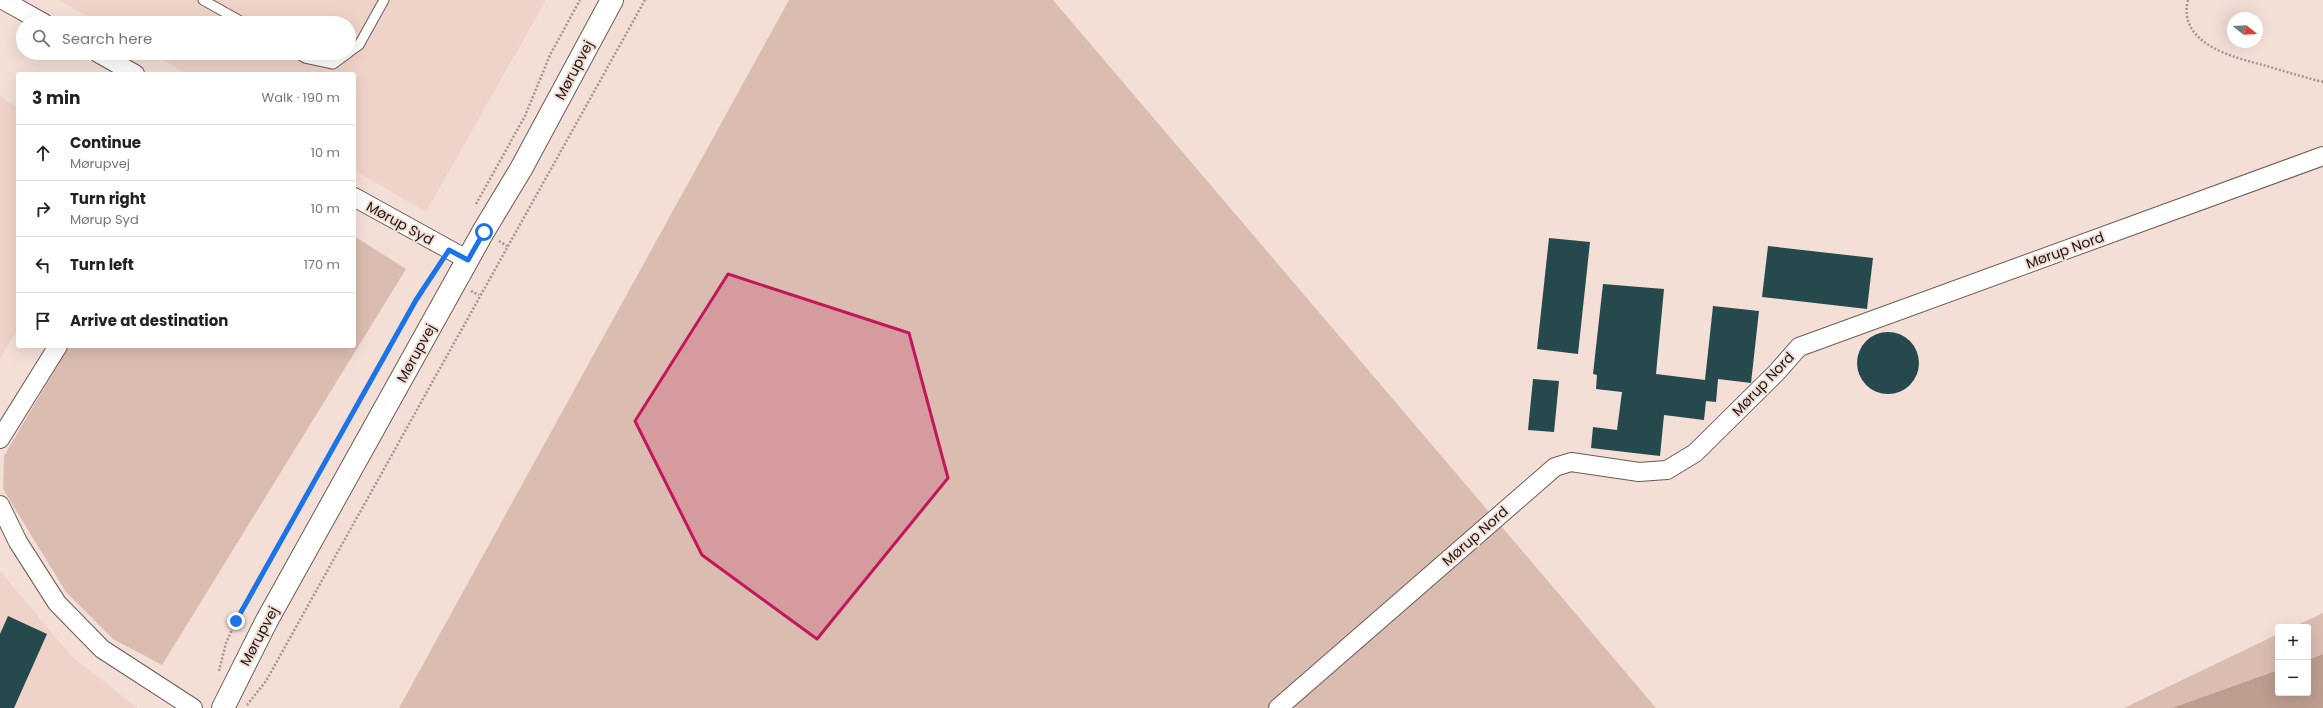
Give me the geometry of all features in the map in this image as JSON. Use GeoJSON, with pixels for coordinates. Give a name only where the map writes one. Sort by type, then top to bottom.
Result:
{"type":"FeatureCollection","features":[{"type":"Feature","properties":{"kind":"street"},"geometry":{"type":"LineString","coordinates":[[3,0],[32,16]]}},
{"type":"Feature","properties":{"kind":"street","name":"Mørupvej"},"geometry":{"type":"LineString","coordinates":[[223,708],[266,622],[468,260],[521,169],[612,0]]}},
{"type":"Feature","properties":{"kind":"street"},"geometry":{"type":"LineString","coordinates":[[110,60],[131,72]]}},
{"type":"Feature","properties":{"kind":"street","name":"Mørup Nord"},"geometry":{"type":"LineString","coordinates":[[1278,708],[1555,467],[1571,462],[1639,472],[1667,470],[1696,453],[1777,372],[1798,346],[2323,156]]}},
{"type":"Feature","properties":{"kind":"street","name":"Mørup Syd"},"geometry":{"type":"LineString","coordinates":[[356,198],[468,260]]}},
{"type":"Feature","properties":{"kind":"street"},"geometry":{"type":"LineString","coordinates":[[0,439],[57,348]]}},
{"type":"Feature","properties":{"kind":"street"},"geometry":{"type":"LineString","coordinates":[[0,505],[18,542],[57,603],[102,649],[193,708]]}},
{"type":"Feature","properties":{"kind":"lane"},"geometry":{"type":"LineString","coordinates":[[203,0],[232,16]]}},
{"type":"Feature","properties":{"kind":"lane"},"geometry":{"type":"LineString","coordinates":[[356,47],[359,45],[384,0]]}},
{"type":"Feature","properties":{"kind":"lane"},"geometry":{"type":"LineString","coordinates":[[314,60],[333,64],[338,60]]}},
{"type":"Feature","properties":{"kind":"path"},"geometry":{"type":"LineString","coordinates":[[473,209],[524,116],[550,55],[580,0]]}},
{"type":"Feature","properties":{"kind":"path"},"geometry":{"type":"LineString","coordinates":[[245,708],[266,681],[644,0]]}},
{"type":"Feature","properties":{"kind":"path"},"geometry":{"type":"LineString","coordinates":[[2188,0],[2187,16],[2191,28],[2215,49],[2232,57],[2323,82]]}},
{"type":"Feature","properties":{"kind":"path"},"geometry":{"type":"LineString","coordinates":[[216,679],[226,643],[236,621],[416,300],[449,250]]}},
{"type":"Feature","properties":{"kind":"highlighted area"},"geometry":{"type":"Polygon","coordinates":[[[728,274],[909,333],[948,478],[817,639],[702,555],[635,421],[728,274]]]}},
{"type":"Feature","properties":{"kind":"shaded area"},"geometry":{"type":"Polygon","coordinates":[[[59,0],[546,0],[426,212],[356,171],[356,72],[184,72],[163,60],[356,60],[356,16],[87,16],[59,0]]]}},
{"type":"Feature","properties":{"kind":"shaded area"},"geometry":{"type":"Polygon","coordinates":[[[789,0],[1053,0],[1656,708],[399,708],[789,0]]]}},
{"type":"Feature","properties":{"kind":"shaded area"},"geometry":{"type":"Polygon","coordinates":[[[0,97],[16,107],[16,331],[0,359],[0,97]]]}},
{"type":"Feature","properties":{"kind":"shaded area"},"geometry":{"type":"Polygon","coordinates":[[[356,237],[406,269],[162,665],[113,639],[66,592],[3,489],[4,456],[68,348],[356,348],[356,237]]]}},
{"type":"Feature","properties":{"kind":"shaded area"},"geometry":{"type":"Polygon","coordinates":[[[0,571],[72,657],[138,708],[0,708],[0,571]]]}},
{"type":"Feature","properties":{"kind":"shaded area"},"geometry":{"type":"Polygon","coordinates":[[[2323,613],[2323,654],[2311,659],[2311,624],[2299,624],[2323,613]]]}},
{"type":"Feature","properties":{"kind":"shaded area"},"geometry":{"type":"Polygon","coordinates":[[[2275,635],[2275,671],[2172,708],[2124,708],[2275,635]]]}},
{"type":"Feature","properties":{"kind":"shaded area"},"geometry":{"type":"Polygon","coordinates":[[[2323,654],[2323,708],[2172,708],[2275,671],[2275,696],[2311,696],[2311,659],[2323,654]]]}},
{"type":"Feature","properties":{"kind":"building"},"geometry":{"type":"Polygon","coordinates":[[[1549,238],[1590,242],[1578,354],[1537,349],[1549,238]]]}},
{"type":"Feature","properties":{"kind":"building"},"geometry":{"type":"Polygon","coordinates":[[[1768,246],[1873,258],[1867,309],[1762,297],[1768,246]]]}},
{"type":"Feature","properties":{"kind":"building"},"geometry":{"type":"Polygon","coordinates":[[[1603,284],[1664,289],[1656,374],[1705,380],[1713,306],[1759,311],[1751,383],[1718,379],[1716,402],[1706,401],[1704,420],[1664,415],[1660,456],[1591,448],[1593,427],[1617,430],[1622,392],[1596,389],[1597,375],[1593,374],[1603,284]]]}},
{"type":"Feature","properties":{"kind":"building"},"geometry":{"type":"Polygon","coordinates":[[[1888,332],[1900,334],[1910,341],[1917,351],[1919,363],[1917,375],[1910,385],[1900,392],[1888,394],[1876,392],[1866,385],[1859,375],[1857,363],[1859,351],[1866,341],[1876,334],[1888,332]]]}},
{"type":"Feature","properties":{"kind":"building"},"geometry":{"type":"Polygon","coordinates":[[[1533,379],[1559,381],[1554,432],[1528,430],[1533,379]]]}},
{"type":"Feature","properties":{"kind":"building"},"geometry":{"type":"Polygon","coordinates":[[[8,616],[47,634],[14,708],[0,708],[0,634],[8,616]]]}},
{"type":"Feature","properties":{"kind":"route"},"geometry":{"type":"LineString","coordinates":[[236,621],[332,446],[416,300],[449,250],[468,260],[484,232]]}}]}
